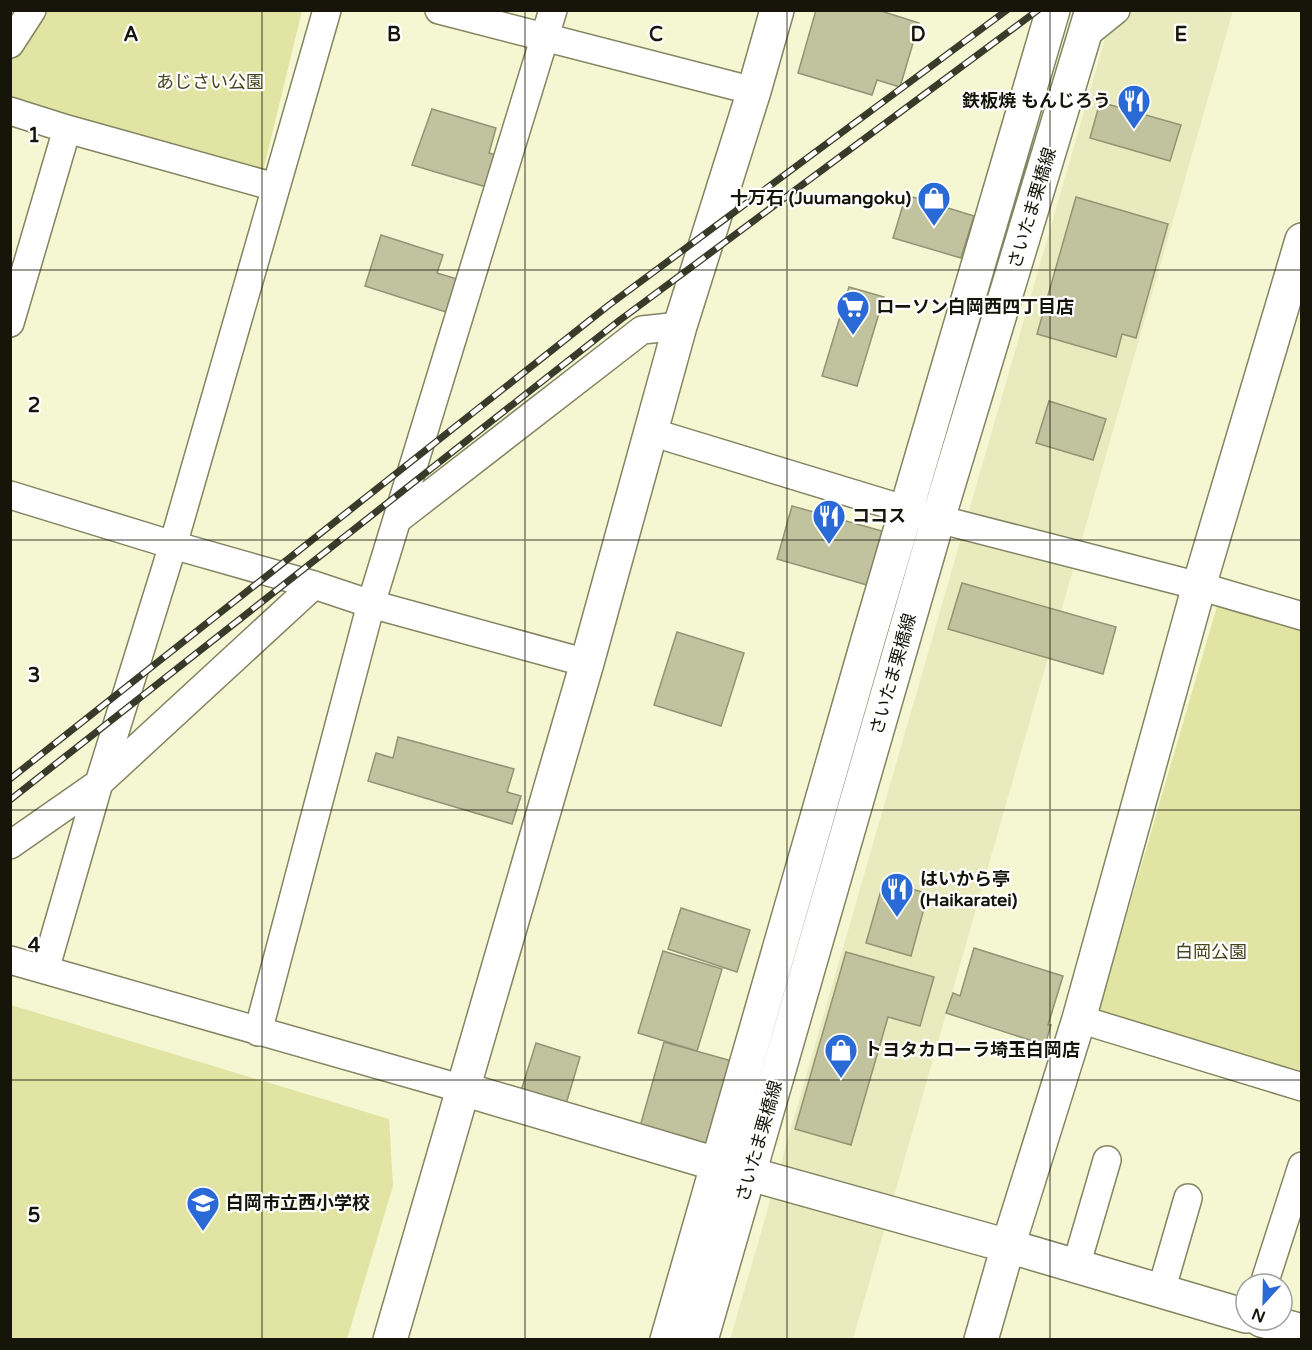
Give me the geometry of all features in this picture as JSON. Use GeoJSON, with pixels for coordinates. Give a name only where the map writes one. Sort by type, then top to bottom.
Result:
{"type":"FeatureCollection","features":[{"type":"Feature","properties":{"kind":"street"},"geometry":{"type":"LineString","coordinates":[[10,44],[32,10]]}},
{"type":"Feature","properties":{"kind":"street"},"geometry":{"type":"LineString","coordinates":[[45,970],[99,783],[173,545],[327,10]]}},
{"type":"Feature","properties":{"kind":"street"},"geometry":{"type":"LineString","coordinates":[[439,10],[754,91]]}},
{"type":"Feature","properties":{"kind":"street"},"geometry":{"type":"LineString","coordinates":[[258,1032],[371,604],[553,10]]}},
{"type":"Feature","properties":{"kind":"street"},"geometry":{"type":"LineString","coordinates":[[390,1340],[587,663],[680,326],[777,10]]}},
{"type":"Feature","properties":{"kind":"street","name":"さいたま栗橋線"},"geometry":{"type":"LineString","coordinates":[[667,1340],[1053,10]]}},
{"type":"Feature","properties":{"kind":"street"},"geometry":{"type":"LineString","coordinates":[[1088,23],[1116,10]]}},
{"type":"Feature","properties":{"kind":"street","name":"さいたま栗橋線"},"geometry":{"type":"LineString","coordinates":[[701,1340],[938,519],[1088,23]]}},
{"type":"Feature","properties":{"kind":"street"},"geometry":{"type":"LineString","coordinates":[[10,111],[275,188]]}},
{"type":"Feature","properties":{"kind":"street"},"geometry":{"type":"LineString","coordinates":[[10,323],[67,129]]}},
{"type":"Feature","properties":{"kind":"street"},"geometry":{"type":"LineString","coordinates":[[981,1340],[1079,1019],[1199,586],[1302,240]]}},
{"type":"Feature","properties":{"kind":"street"},"geometry":{"type":"LineString","coordinates":[[398,519],[642,330],[680,326]]}},
{"type":"Feature","properties":{"kind":"street"},"geometry":{"type":"LineString","coordinates":[[651,432],[938,519],[1199,586],[1302,616]]}},
{"type":"Feature","properties":{"kind":"street"},"geometry":{"type":"LineString","coordinates":[[10,495],[371,604],[587,663]]}},
{"type":"Feature","properties":{"kind":"street"},"geometry":{"type":"LineString","coordinates":[[10,845],[99,783],[314,585]]}},
{"type":"Feature","properties":{"kind":"street"},"geometry":{"type":"LineString","coordinates":[[10,960],[1234,1312]]}},
{"type":"Feature","properties":{"kind":"street"},"geometry":{"type":"LineString","coordinates":[[1079,1019],[1302,1087]]}},
{"type":"Feature","properties":{"kind":"street"},"geometry":{"type":"LineString","coordinates":[[1076,1266],[1107,1160]]}},
{"type":"Feature","properties":{"kind":"street"},"geometry":{"type":"LineString","coordinates":[[1268,1272],[1302,1166]]}},
{"type":"Feature","properties":{"kind":"street"},"geometry":{"type":"LineString","coordinates":[[1161,1291],[1188,1198]]}},
{"type":"Feature","properties":{"kind":"shaded area"},"geometry":{"type":"Polygon","coordinates":[[[1113,11],[1233,11],[853,1339],[730,1340],[1113,11]]]}},
{"type":"Feature","properties":{"kind":"green space","name":"あじさい公園"},"geometry":{"type":"Polygon","coordinates":[[[42,11],[302,11],[263,171],[11,102],[10,60],[42,11]]]}},
{"type":"Feature","properties":{"kind":"green space","name":"白岡公園"},"geometry":{"type":"Polygon","coordinates":[[[1218,603],[1301,628],[1301,1073],[1098,1014],[1218,603]]]}},
{"type":"Feature","properties":{"kind":"green space","name":"白岡市立西小学校"},"geometry":{"type":"Polygon","coordinates":[[[11,1005],[389,1119],[393,1186],[347,1339],[11,1339],[11,1005]]]}},
{"type":"Feature","properties":{"kind":"building"},"geometry":{"type":"Polygon","coordinates":[[[816,10],[878,10],[919,23],[900,87],[877,80],[872,95],[798,73],[816,10]]]}},
{"type":"Feature","properties":{"kind":"building"},"geometry":{"type":"Polygon","coordinates":[[[1100,102],[1181,125],[1170,161],[1090,138],[1100,102]]]}},
{"type":"Feature","properties":{"kind":"building"},"geometry":{"type":"Polygon","coordinates":[[[432,109],[496,128],[489,153],[503,157],[493,189],[412,165],[432,109]]]}},
{"type":"Feature","properties":{"kind":"building","name":"十万石 (Juumangoku)"},"geometry":{"type":"Polygon","coordinates":[[[906,195],[974,216],[961,258],[893,238],[906,195]]]}},
{"type":"Feature","properties":{"kind":"building"},"geometry":{"type":"Polygon","coordinates":[[[1076,197],[1168,224],[1136,338],[1122,334],[1116,357],[1037,334],[1076,197]]]}},
{"type":"Feature","properties":{"kind":"building"},"geometry":{"type":"Polygon","coordinates":[[[381,235],[443,255],[437,273],[457,279],[446,312],[365,286],[381,235]]]}},
{"type":"Feature","properties":{"kind":"building","name":"ローソン白岡西四丁目店"},"geometry":{"type":"Polygon","coordinates":[[[849,287],[884,297],[857,386],[822,376],[849,287]]]}},
{"type":"Feature","properties":{"kind":"building"},"geometry":{"type":"Polygon","coordinates":[[[1049,401],[1106,419],[1093,460],[1036,443],[1049,401]]]}},
{"type":"Feature","properties":{"kind":"building","name":"ココス"},"geometry":{"type":"Polygon","coordinates":[[[792,506],[882,531],[867,585],[777,559],[792,506]]]}},
{"type":"Feature","properties":{"kind":"building"},"geometry":{"type":"Polygon","coordinates":[[[962,583],[1116,627],[1103,674],[948,629],[962,583]]]}},
{"type":"Feature","properties":{"kind":"building"},"geometry":{"type":"Polygon","coordinates":[[[677,632],[744,653],[721,726],[654,705],[677,632]]]}},
{"type":"Feature","properties":{"kind":"building"},"geometry":{"type":"Polygon","coordinates":[[[398,737],[514,769],[507,792],[521,796],[512,824],[368,781],[376,753],[393,758],[398,737]]]}},
{"type":"Feature","properties":{"kind":"building","name":"はいから亭 (Haikaratei)"},"geometry":{"type":"Polygon","coordinates":[[[884,880],[928,894],[911,956],[866,943],[884,880]]]}},
{"type":"Feature","properties":{"kind":"building"},"geometry":{"type":"Polygon","coordinates":[[[681,908],[750,930],[737,972],[668,949],[681,908]]]}},
{"type":"Feature","properties":{"kind":"building"},"geometry":{"type":"Polygon","coordinates":[[[974,948],[1063,976],[1048,1025],[1051,1025],[1045,1045],[946,1013],[953,993],[960,996],[974,948]]]}},
{"type":"Feature","properties":{"kind":"building"},"geometry":{"type":"Polygon","coordinates":[[[663,951],[722,969],[697,1051],[638,1033],[663,951]]]}},
{"type":"Feature","properties":{"kind":"building"},"geometry":{"type":"Polygon","coordinates":[[[846,952],[934,977],[920,1026],[888,1017],[851,1145],[795,1129],[846,952]]]}},
{"type":"Feature","properties":{"kind":"building"},"geometry":{"type":"Polygon","coordinates":[[[664,1042],[732,1061],[707,1150],[639,1130],[664,1042]]]}},
{"type":"Feature","properties":{"kind":"building"},"geometry":{"type":"Polygon","coordinates":[[[536,1043],[580,1057],[566,1104],[521,1091],[536,1043]]]}},
{"type":"Feature","properties":{"kind":"railway"},"geometry":{"type":"LineString","coordinates":[[10,779],[609,305],[1007,10]]}},
{"type":"Feature","properties":{"kind":"railway"},"geometry":{"type":"LineString","coordinates":[[10,800],[620,320],[1038,10]]}},
{"type":"Feature","properties":{"kind":"place","name":"鉄板焼 もんじろう"},"geometry":{"type":"Point","coordinates":[1134,130]}},
{"type":"Feature","properties":{"kind":"place","name":"十万石 (Juumangoku)"},"geometry":{"type":"Point","coordinates":[934,227]}},
{"type":"Feature","properties":{"kind":"place","name":"ローソン白岡西四丁目店"},"geometry":{"type":"Point","coordinates":[853,336]}},
{"type":"Feature","properties":{"kind":"place","name":"ココス"},"geometry":{"type":"Point","coordinates":[829,545]}},
{"type":"Feature","properties":{"kind":"place","name":"はいから亭 (Haikaratei)"},"geometry":{"type":"Point","coordinates":[897,918]}},
{"type":"Feature","properties":{"kind":"place","name":"トヨタカローラ埼玉白岡店"},"geometry":{"type":"Point","coordinates":[841,1079]}},
{"type":"Feature","properties":{"kind":"place","name":"白岡市立西小学校"},"geometry":{"type":"Point","coordinates":[203,1232]}}]}
